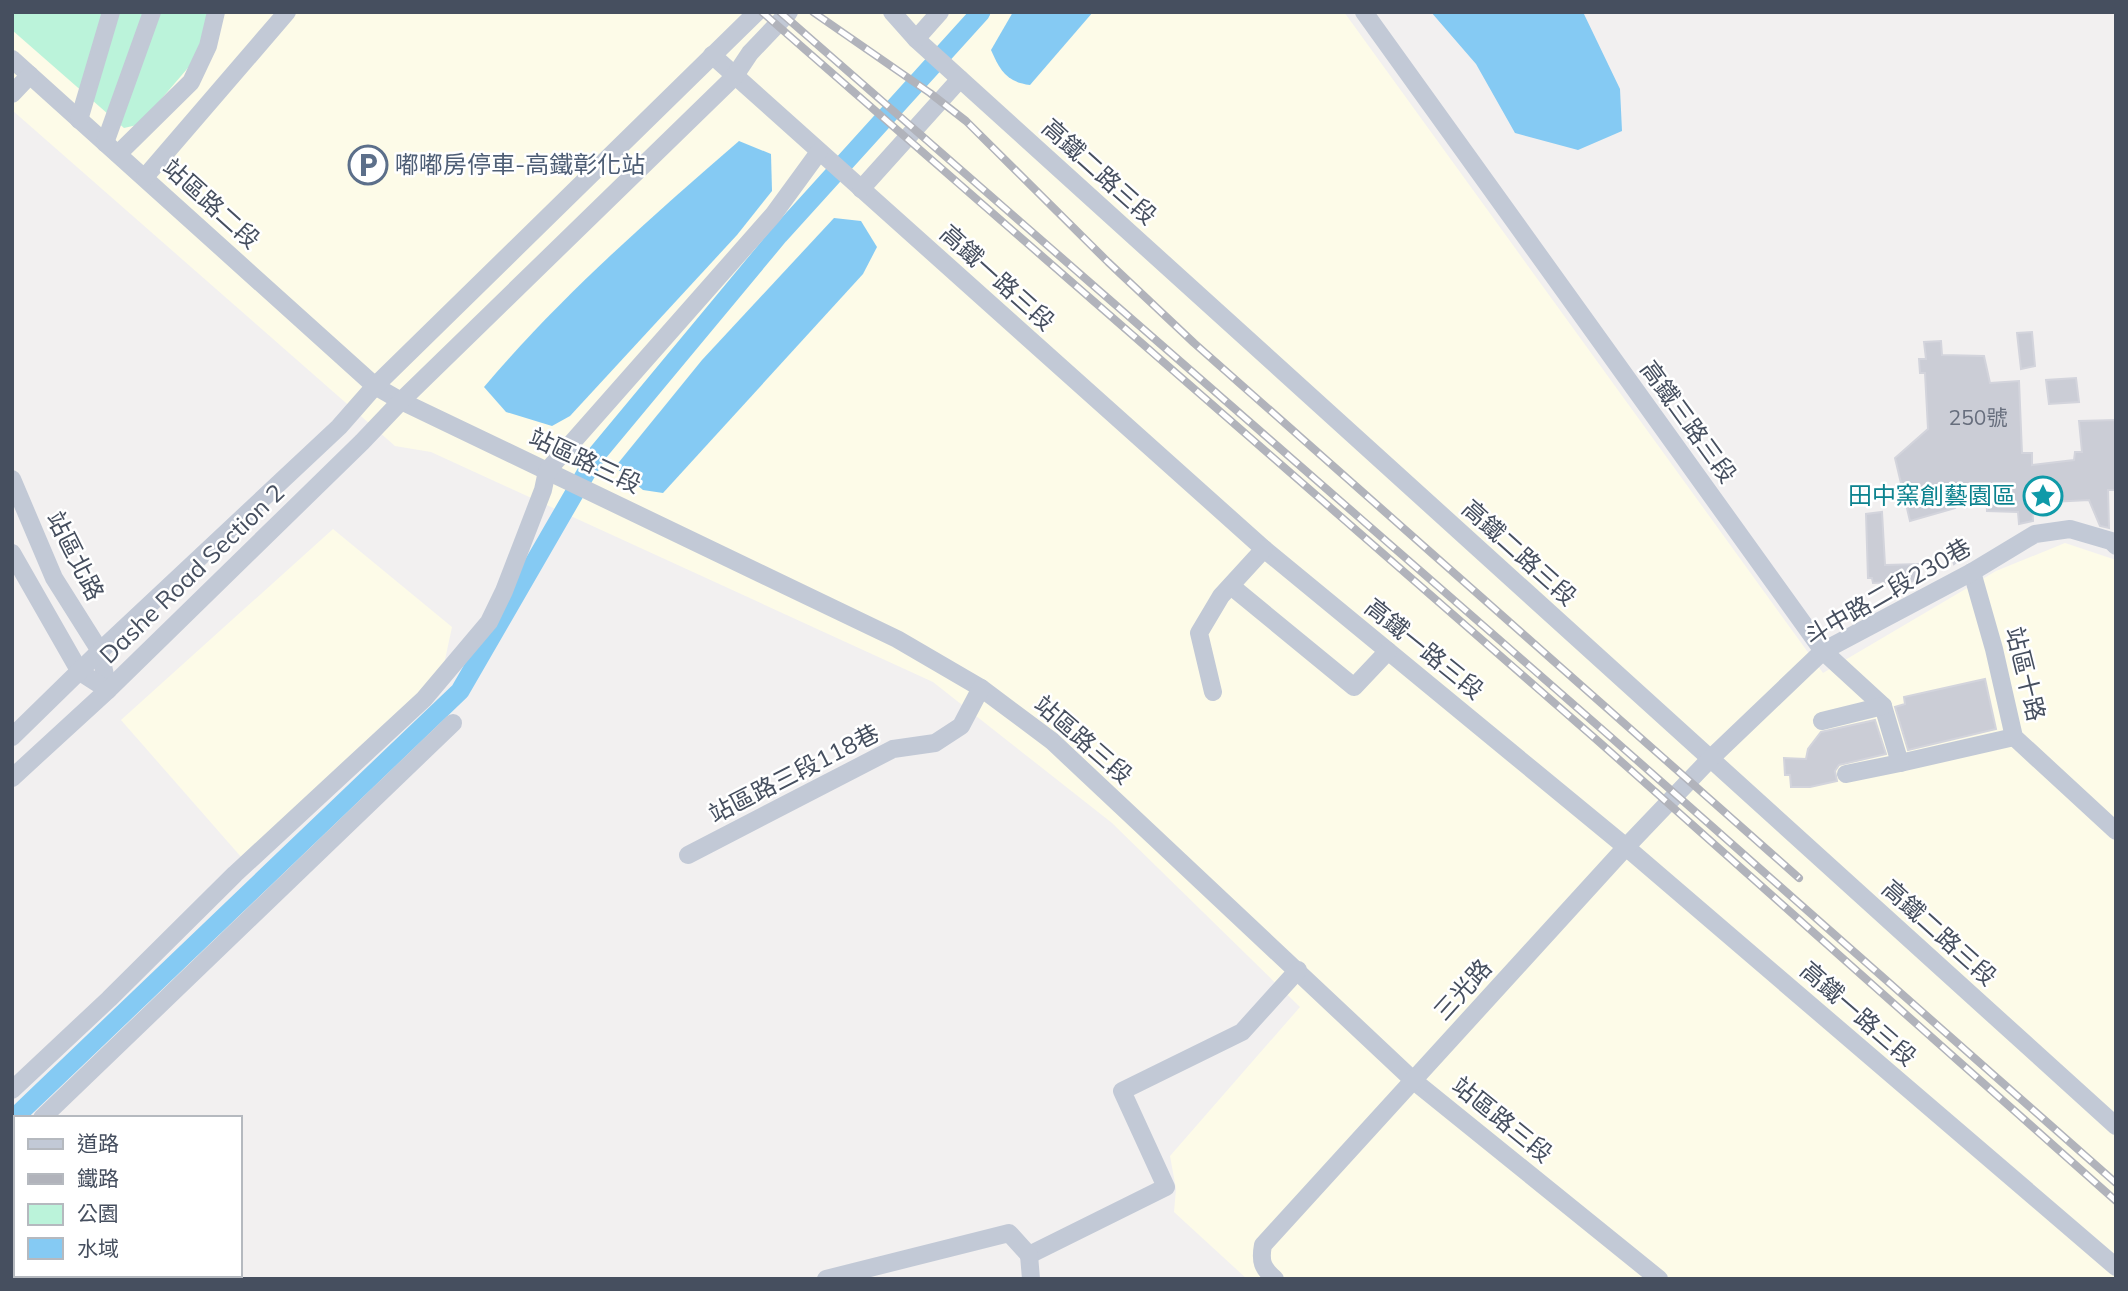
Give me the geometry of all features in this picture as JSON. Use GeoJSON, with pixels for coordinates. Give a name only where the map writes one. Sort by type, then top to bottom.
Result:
{"type":"FeatureCollection","features":[{"type":"Feature","properties":{"kind":"street"},"geometry":{"type":"LineString","coordinates":[[79,120],[111,12]]}},
{"type":"Feature","properties":{"kind":"street"},"geometry":{"type":"LineString","coordinates":[[112,149],[152,12]]}},
{"type":"Feature","properties":{"kind":"street"},"geometry":{"type":"LineString","coordinates":[[112,149],[191,82],[208,46],[216,12]]}},
{"type":"Feature","properties":{"kind":"street","name":"Dashe Road Section 2"},"geometry":{"type":"LineString","coordinates":[[12,737],[339,427],[375,386],[757,12]]}},
{"type":"Feature","properties":{"kind":"street","name":"Dashe Road Section 2"},"geometry":{"type":"LineString","coordinates":[[12,778],[108,690],[734,77],[750,53],[789,12]]}},
{"type":"Feature","properties":{"kind":"street","name":"高鐵二路三段"},"geometry":{"type":"LineString","coordinates":[[892,12],[916,39],[2116,1126]]}},
{"type":"Feature","properties":{"kind":"street"},"geometry":{"type":"LineString","coordinates":[[916,39],[940,12]]}},
{"type":"Feature","properties":{"kind":"street","name":"高鐵三路三段"},"geometry":{"type":"LineString","coordinates":[[1364,12],[1823,651],[1883,706]]}},
{"type":"Feature","properties":{"kind":"street"},"geometry":{"type":"LineString","coordinates":[[145,177],[282,13]]}},
{"type":"Feature","properties":{"kind":"street","name":"高鐵一路三段"},"geometry":{"type":"LineString","coordinates":[[712,55],[1264,549],[1626,847],[2116,1267]]}},
{"type":"Feature","properties":{"kind":"street","name":"站區路二段"},"geometry":{"type":"LineString","coordinates":[[12,59],[375,386]]}},
{"type":"Feature","properties":{"kind":"street"},"geometry":{"type":"LineString","coordinates":[[12,94],[30,75]]}},
{"type":"Feature","properties":{"kind":"street"},"geometry":{"type":"LineString","coordinates":[[860,189],[960,79]]}},
{"type":"Feature","properties":{"kind":"street"},"geometry":{"type":"LineString","coordinates":[[12,1090],[235,874],[424,699],[489,622],[505,591],[543,490],[547,471],[774,215],[819,152]]}},
{"type":"Feature","properties":{"kind":"street","name":"站區路三段"},"geometry":{"type":"LineString","coordinates":[[375,386],[401,401],[898,639],[981,688],[1052,741],[1414,1081],[1660,1279]]}},
{"type":"Feature","properties":{"kind":"street","name":"站區北路"},"geometry":{"type":"LineString","coordinates":[[12,479],[54,578],[100,651],[108,690]]}},
{"type":"Feature","properties":{"kind":"street","name":"斗中路二段230巷"},"geometry":{"type":"LineString","coordinates":[[1710,759],[1823,651],[1972,572],[2035,534],[2070,529],[2111,541],[2116,545]]}},
{"type":"Feature","properties":{"kind":"street"},"geometry":{"type":"LineString","coordinates":[[1213,692],[1199,633],[1222,596],[1264,549]]}},
{"type":"Feature","properties":{"kind":"street","name":"站區北路"},"geometry":{"type":"LineString","coordinates":[[12,553],[80,672],[108,690]]}},
{"type":"Feature","properties":{"kind":"street","name":"站區十路"},"geometry":{"type":"LineString","coordinates":[[1972,572],[1994,649],[2014,737],[2116,831]]}},
{"type":"Feature","properties":{"kind":"street"},"geometry":{"type":"LineString","coordinates":[[1231,586],[1353,687],[1388,651]]}},
{"type":"Feature","properties":{"kind":"street","name":"站區路三段118巷"},"geometry":{"type":"LineString","coordinates":[[688,855],[893,750],[934,743],[961,726],[981,688]]}},
{"type":"Feature","properties":{"kind":"street"},"geometry":{"type":"LineString","coordinates":[[1822,721],[1883,706],[1900,763]]}},
{"type":"Feature","properties":{"kind":"street"},"geometry":{"type":"LineString","coordinates":[[45,1116],[453,723]]}},
{"type":"Feature","properties":{"kind":"street"},"geometry":{"type":"LineString","coordinates":[[1846,774],[2014,737]]}},
{"type":"Feature","properties":{"kind":"street","name":"三光路"},"geometry":{"type":"LineString","coordinates":[[1275,1279],[1265,1271],[1261,1258],[1263,1245],[1626,847],[1710,759]]}},
{"type":"Feature","properties":{"kind":"street"},"geometry":{"type":"LineString","coordinates":[[1028,1255],[1166,1187],[1122,1091],[1242,1032],[1298,970]]}},
{"type":"Feature","properties":{"kind":"street"},"geometry":{"type":"LineString","coordinates":[[826,1279],[1009,1233],[1028,1255],[1031,1279]]}},
{"type":"Feature","properties":{"kind":"shaded area"},"geometry":{"type":"Polygon","coordinates":[[[12,12],[1344,12],[1823,673],[1996,571],[2065,543],[2116,560],[2116,1279],[1247,1279],[1174,1212],[1176,1189],[1170,1156],[1300,1007],[1112,823],[933,682],[431,452],[395,446],[12,110],[12,12]]]}},
{"type":"Feature","properties":{"kind":"shaded area"},"geometry":{"type":"Polygon","coordinates":[[[333,529],[452,627],[443,669],[242,858],[121,720],[333,529]]]}},
{"type":"Feature","properties":{"kind":"green space"},"geometry":{"type":"Polygon","coordinates":[[[12,12],[208,12],[199,55],[145,118],[137,125],[124,128],[12,30],[12,12]]]}},
{"type":"Feature","properties":{"kind":"water"},"geometry":{"type":"Polygon","coordinates":[[[1013,12],[1093,12],[1030,85],[1009,78],[991,50],[1013,12]]]}},
{"type":"Feature","properties":{"kind":"water"},"geometry":{"type":"Polygon","coordinates":[[[1431,12],[1583,12],[1620,89],[1622,131],[1578,150],[1515,133],[1476,64],[1431,12]]]}},
{"type":"Feature","properties":{"kind":"water"},"geometry":{"type":"Polygon","coordinates":[[[739,141],[771,154],[772,191],[737,235],[570,416],[552,426],[506,412],[484,387],[543,321],[575,290],[639,229],[739,141]]]}},
{"type":"Feature","properties":{"kind":"water"},"geometry":{"type":"Polygon","coordinates":[[[834,218],[861,221],[877,247],[863,274],[663,493],[643,490],[615,467],[702,360],[834,218]]]}},
{"type":"Feature","properties":{"kind":"building"},"geometry":{"type":"Polygon","coordinates":[[[2032,332],[2035,366],[2021,369],[2017,333],[2032,332]]]}},
{"type":"Feature","properties":{"kind":"building"},"geometry":{"type":"Polygon","coordinates":[[[1941,341],[1942,355],[1984,356],[1990,383],[2019,381],[2022,453],[2032,453],[2032,465],[2074,460],[2075,452],[2082,452],[2079,421],[2116,420],[2116,490],[2108,490],[2109,528],[2100,526],[2089,500],[2032,503],[2033,521],[2019,524],[2018,512],[1987,511],[1986,488],[1949,488],[1955,508],[1910,521],[1895,458],[1928,429],[1925,373],[1920,373],[1919,359],[1926,359],[1924,342],[1941,341]]]}},
{"type":"Feature","properties":{"kind":"building"},"geometry":{"type":"Polygon","coordinates":[[[2076,378],[2079,402],[2049,404],[2046,380],[2076,378]]]}},
{"type":"Feature","properties":{"kind":"building"},"geometry":{"type":"Polygon","coordinates":[[[1882,512],[1885,565],[1920,564],[1921,581],[1873,583],[1872,578],[1868,578],[1866,514],[1882,512]]]}},
{"type":"Feature","properties":{"kind":"building"},"geometry":{"type":"Polygon","coordinates":[[[1960,539],[1966,554],[1954,564],[1947,544],[1960,539]]]}},
{"type":"Feature","properties":{"kind":"building"},"geometry":{"type":"Polygon","coordinates":[[[1985,679],[1996,729],[1908,750],[1895,707],[1905,704],[1904,697],[1985,679]]]}},
{"type":"Feature","properties":{"kind":"building"},"geometry":{"type":"Polygon","coordinates":[[[1875,720],[1886,754],[1839,765],[1835,771],[1837,781],[1810,787],[1791,787],[1790,775],[1785,775],[1784,758],[1806,759],[1808,749],[1821,732],[1875,720]]]}},
{"type":"Feature","properties":{"kind":"waterway"},"geometry":{"type":"LineString","coordinates":[[16,1116],[460,691],[597,454],[779,235],[981,12]]}},
{"type":"Feature","properties":{"kind":"railway"},"geometry":{"type":"LineString","coordinates":[[762,12],[1598,741],[2116,1201]]}},
{"type":"Feature","properties":{"kind":"railway"},"geometry":{"type":"LineString","coordinates":[[780,12],[1605,732],[2116,1183]]}},
{"type":"Feature","properties":{"kind":"railway"},"geometry":{"type":"LineString","coordinates":[[813,12],[966,121],[1194,343],[1799,878]]}},
{"type":"Feature","properties":{"kind":"place","name":"嘟嘟房停車-高鐵彰化站"},"geometry":{"type":"Point","coordinates":[368,165]}},
{"type":"Feature","properties":{"kind":"place","name":"田中窯創藝園區"},"geometry":{"type":"Point","coordinates":[2043,496]}}]}
